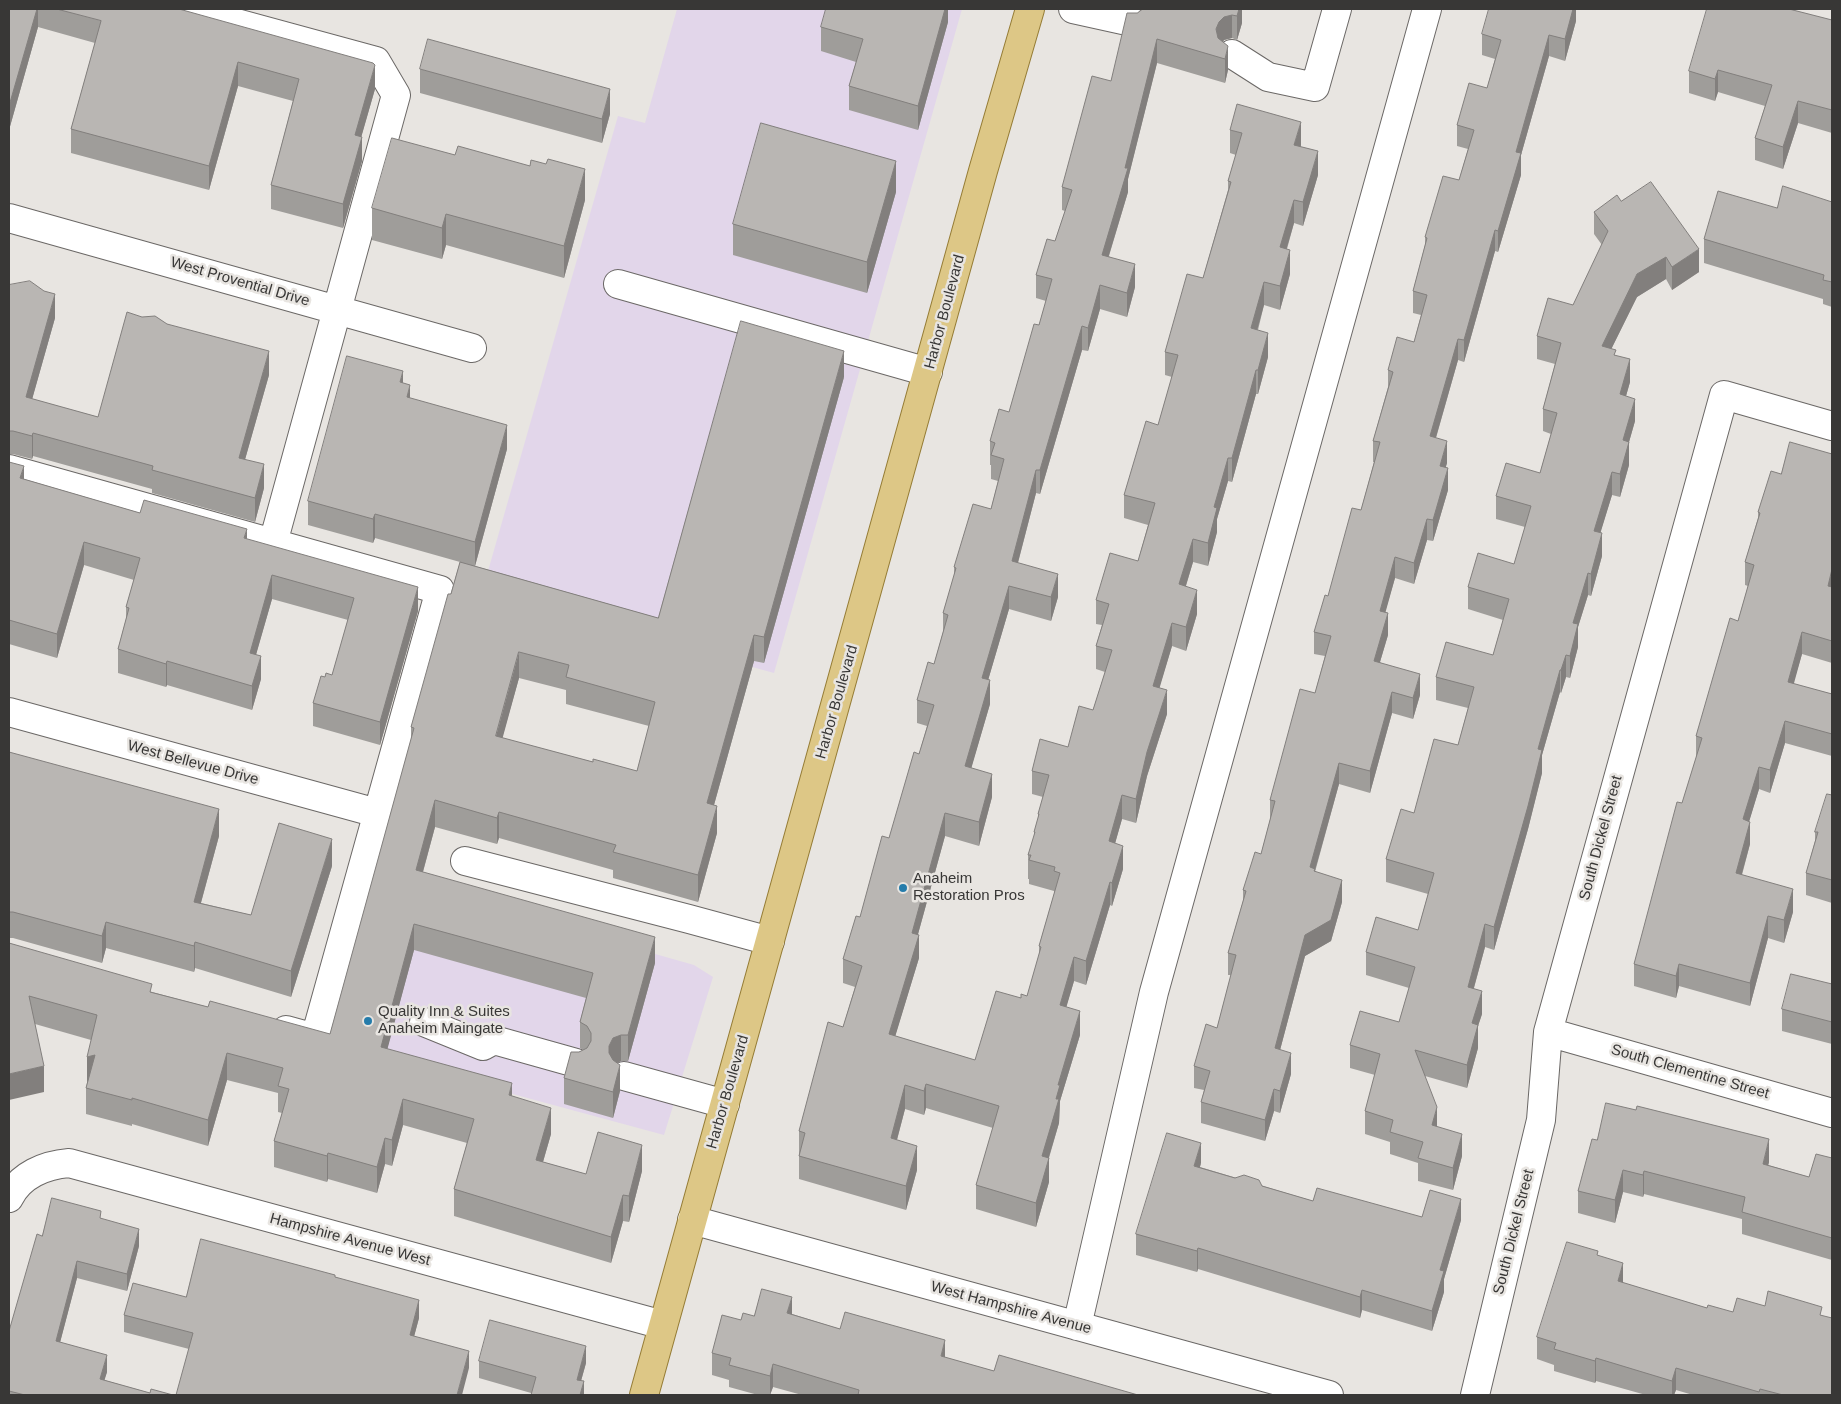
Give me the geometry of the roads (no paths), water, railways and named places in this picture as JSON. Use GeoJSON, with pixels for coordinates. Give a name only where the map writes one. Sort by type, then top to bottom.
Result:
{"type":"FeatureCollection","features":[{"type":"Feature","properties":{"kind":"main road","name":"Harbor Boulevard"},"geometry":{"type":"LineString","coordinates":[[644,1395],[983,170],[1030,9]]}},
{"type":"Feature","properties":{"kind":"street"},"geometry":{"type":"LineString","coordinates":[[185,9],[376,61],[396,95],[273,542]]}},
{"type":"Feature","properties":{"kind":"street"},"geometry":{"type":"LineString","coordinates":[[1073,9],[1132,22]]}},
{"type":"Feature","properties":{"kind":"street"},"geometry":{"type":"LineString","coordinates":[[1232,54],[1268,77],[1314,88],[1337,9]]}},
{"type":"Feature","properties":{"kind":"street"},"geometry":{"type":"LineString","coordinates":[[1077,1326],[1154,992],[1427,9]]}},
{"type":"Feature","properties":{"kind":"street","name":"West Provential Drive"},"geometry":{"type":"LineString","coordinates":[[9,218],[472,348]]}},
{"type":"Feature","properties":{"kind":"street"},"geometry":{"type":"LineString","coordinates":[[618,284],[928,372]]}},
{"type":"Feature","properties":{"kind":"street","name":"South Dickel Street"},"geometry":{"type":"LineString","coordinates":[[1475,1395],[1542,1120],[1548,1032],[1724,395],[1832,426]]}},
{"type":"Feature","properties":{"kind":"street"},"geometry":{"type":"LineString","coordinates":[[9,469],[440,590],[315,1038],[267,1025]]}},
{"type":"Feature","properties":{"kind":"street","name":"West Bellevue Drive"},"geometry":{"type":"LineString","coordinates":[[9,712],[378,814]]}},
{"type":"Feature","properties":{"kind":"street"},"geometry":{"type":"LineString","coordinates":[[465,861],[689,918],[770,941]]}},
{"type":"Feature","properties":{"kind":"street"},"geometry":{"type":"LineString","coordinates":[[424,1022],[483,1046],[494,1040],[576,1063]]}},
{"type":"Feature","properties":{"kind":"street","name":"South Clementine Street"},"geometry":{"type":"LineString","coordinates":[[1548,1032],[1832,1113]]}},
{"type":"Feature","properties":{"kind":"street"},"geometry":{"type":"LineString","coordinates":[[624,1076],[725,1104]]}},
{"type":"Feature","properties":{"kind":"street","name":"Hampshire Avenue West"},"geometry":{"type":"LineString","coordinates":[[9,1198],[23,1180],[37,1170],[53,1164],[69,1163],[663,1325]]}},
{"type":"Feature","properties":{"kind":"street","name":"West Hampshire Avenue"},"geometry":{"type":"LineString","coordinates":[[692,1220],[1330,1395]]}},
{"type":"Feature","properties":{"kind":"place","name":"Anaheim Restoration Pros"},"geometry":{"type":"Point","coordinates":[903,888]}},
{"type":"Feature","properties":{"kind":"place","name":"Quality Inn & Suites Anaheim Maingate"},"geometry":{"type":"Point","coordinates":[368,1021]}}]}
